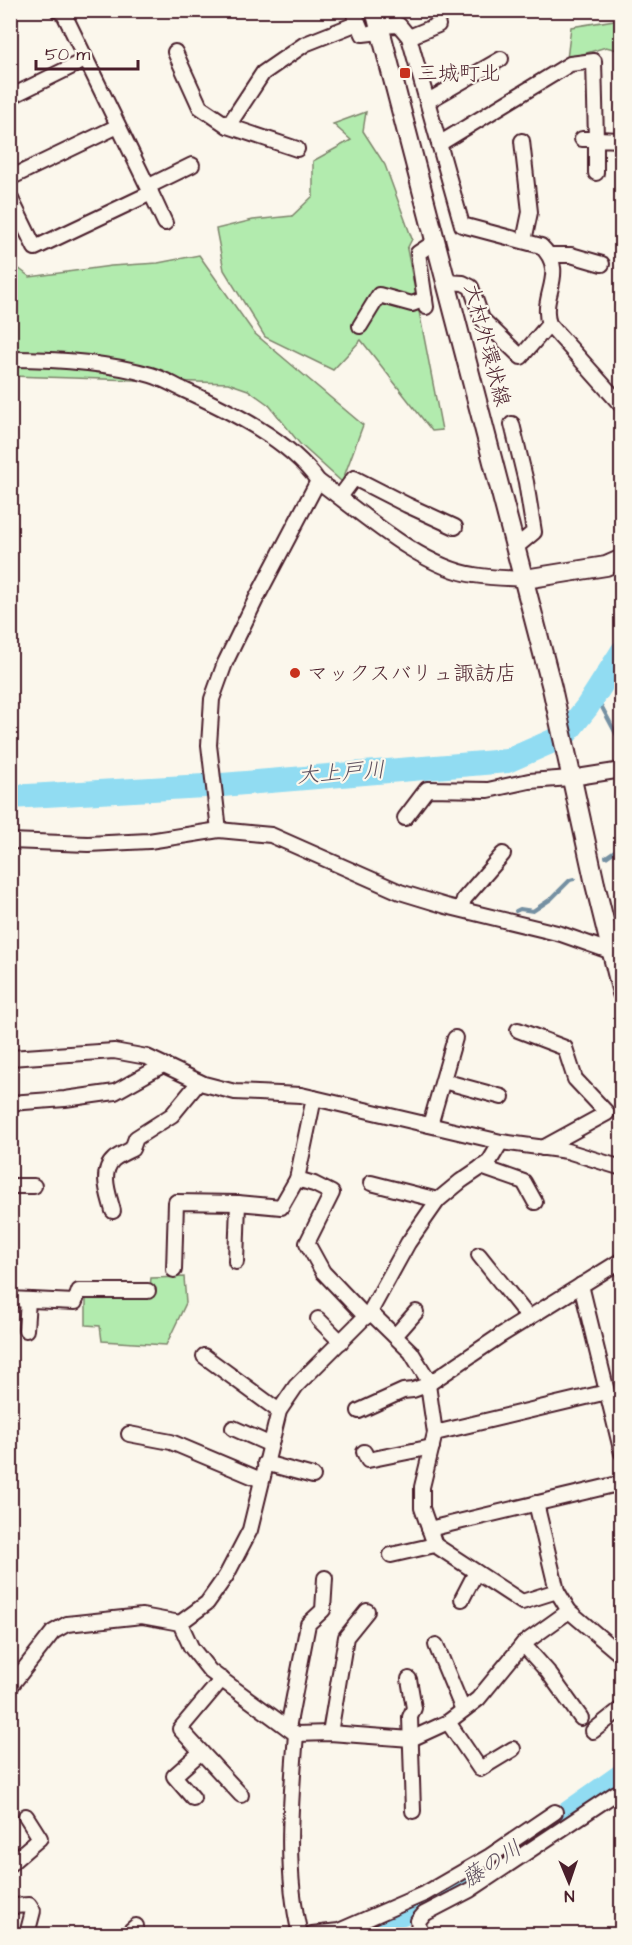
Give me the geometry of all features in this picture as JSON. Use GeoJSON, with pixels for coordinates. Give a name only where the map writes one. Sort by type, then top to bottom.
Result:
{"type":"FeatureCollection","features":[{"type":"Feature","properties":{"kind":"main road","name":"大村外環状線"},"geometry":{"type":"LineString","coordinates":[[378,22],[525,579],[570,773]]}},
{"type":"Feature","properties":{"kind":"main road"},"geometry":{"type":"LineString","coordinates":[[525,579],[606,566],[621,559]]}},
{"type":"Feature","properties":{"kind":"main road"},"geometry":{"type":"LineString","coordinates":[[570,773],[616,960],[621,993]]}},
{"type":"Feature","properties":{"kind":"street"},"geometry":{"type":"LineString","coordinates":[[57,10],[64,14],[165,223]]}},
{"type":"Feature","properties":{"kind":"street"},"geometry":{"type":"LineString","coordinates":[[228,126],[263,73],[305,44],[356,17],[363,34],[378,22],[399,25],[410,37],[462,225],[541,246],[550,255],[554,270],[545,314],[549,324],[621,406]]}},
{"type":"Feature","properties":{"kind":"street"},"geometry":{"type":"LineString","coordinates":[[410,37],[438,25]]}},
{"type":"Feature","properties":{"kind":"street"},"geometry":{"type":"LineString","coordinates":[[175,52],[200,107],[228,126],[297,149]]}},
{"type":"Feature","properties":{"kind":"street"},"geometry":{"type":"LineString","coordinates":[[428,101],[501,59]]}},
{"type":"Feature","properties":{"kind":"street"},"geometry":{"type":"LineString","coordinates":[[10,97],[85,60]]}},
{"type":"Feature","properties":{"kind":"street"},"geometry":{"type":"LineString","coordinates":[[439,144],[570,64],[594,62],[596,173]]}},
{"type":"Feature","properties":{"kind":"street"},"geometry":{"type":"LineString","coordinates":[[10,178],[118,126]]}},
{"type":"Feature","properties":{"kind":"street"},"geometry":{"type":"LineString","coordinates":[[582,139],[621,140]]}},
{"type":"Feature","properties":{"kind":"street"},"geometry":{"type":"LineString","coordinates":[[522,141],[530,212],[524,241]]}},
{"type":"Feature","properties":{"kind":"street"},"geometry":{"type":"LineString","coordinates":[[10,197],[34,248],[192,165]]}},
{"type":"Feature","properties":{"kind":"street"},"geometry":{"type":"LineString","coordinates":[[360,326],[379,295],[412,304],[425,303],[418,253],[436,241]]}},
{"type":"Feature","properties":{"kind":"street"},"geometry":{"type":"LineString","coordinates":[[550,255],[571,255],[602,264]]}},
{"type":"Feature","properties":{"kind":"street"},"geometry":{"type":"LineString","coordinates":[[447,282],[464,283],[471,287],[482,319],[521,357],[549,324]]}},
{"type":"Feature","properties":{"kind":"street"},"geometry":{"type":"LineString","coordinates":[[10,359],[42,359],[118,367],[152,375],[239,416],[309,467],[318,481],[411,550],[440,564],[472,575],[525,579]]}},
{"type":"Feature","properties":{"kind":"street"},"geometry":{"type":"LineString","coordinates":[[512,424],[526,482],[534,532],[516,547]]}},
{"type":"Feature","properties":{"kind":"street"},"geometry":{"type":"LineString","coordinates":[[340,497],[354,478],[399,509],[455,527]]}},
{"type":"Feature","properties":{"kind":"street"},"geometry":{"type":"LineString","coordinates":[[219,830],[214,803],[209,745],[212,699],[225,663],[318,481]]}},
{"type":"Feature","properties":{"kind":"street"},"geometry":{"type":"LineString","coordinates":[[405,818],[427,789],[488,790],[570,773],[621,770]]}},
{"type":"Feature","properties":{"kind":"street"},"geometry":{"type":"LineString","coordinates":[[10,841],[88,844],[139,842],[219,830],[271,835],[400,892],[561,934],[616,960]]}},
{"type":"Feature","properties":{"kind":"street"},"geometry":{"type":"LineString","coordinates":[[461,909],[464,899],[502,854]]}},
{"type":"Feature","properties":{"kind":"street"},"geometry":{"type":"LineString","coordinates":[[518,1030],[565,1048],[575,1079],[607,1113],[543,1148]]}},
{"type":"Feature","properties":{"kind":"street"},"geometry":{"type":"LineString","coordinates":[[430,1125],[456,1038]]}},
{"type":"Feature","properties":{"kind":"street"},"geometry":{"type":"LineString","coordinates":[[10,1058],[114,1051],[147,1057],[199,1082],[235,1092],[300,1095],[501,1142],[567,1151],[621,1168]]}},
{"type":"Feature","properties":{"kind":"street"},"geometry":{"type":"LineString","coordinates":[[10,1103],[115,1092],[163,1065]]}},
{"type":"Feature","properties":{"kind":"street"},"geometry":{"type":"LineString","coordinates":[[443,1081],[469,1082],[502,1097]]}},
{"type":"Feature","properties":{"kind":"street"},"geometry":{"type":"LineString","coordinates":[[113,1211],[105,1175],[108,1167],[114,1159],[132,1149],[136,1138],[172,1115],[199,1082]]}},
{"type":"Feature","properties":{"kind":"street"},"geometry":{"type":"LineString","coordinates":[[174,1270],[176,1202],[238,1203],[281,1207],[297,1179],[314,1098]]}},
{"type":"Feature","properties":{"kind":"street"},"geometry":{"type":"LineString","coordinates":[[10,1687],[53,1632],[68,1624],[141,1616],[180,1623],[207,1603],[226,1576],[250,1530],[269,1444],[279,1411],[296,1386],[368,1314],[408,1243],[438,1200],[489,1162],[501,1142]]}},
{"type":"Feature","properties":{"kind":"street"},"geometry":{"type":"LineString","coordinates":[[481,1167],[524,1182],[535,1202]]}},
{"type":"Feature","properties":{"kind":"street"},"geometry":{"type":"LineString","coordinates":[[297,1179],[332,1193],[307,1243],[322,1272],[411,1352],[427,1378],[433,1440],[422,1487],[422,1508],[435,1545],[522,1602],[556,1592]]}},
{"type":"Feature","properties":{"kind":"street"},"geometry":{"type":"LineString","coordinates":[[371,1183],[438,1200]]}},
{"type":"Feature","properties":{"kind":"street"},"geometry":{"type":"LineString","coordinates":[[10,1186],[34,1186]]}},
{"type":"Feature","properties":{"kind":"street"},"geometry":{"type":"LineString","coordinates":[[236,1262],[238,1203]]}},
{"type":"Feature","properties":{"kind":"street"},"geometry":{"type":"LineString","coordinates":[[479,1255],[529,1318]]}},
{"type":"Feature","properties":{"kind":"street"},"geometry":{"type":"LineString","coordinates":[[359,1411],[403,1391],[428,1385],[621,1260]]}},
{"type":"Feature","properties":{"kind":"street"},"geometry":{"type":"LineString","coordinates":[[581,1286],[621,1453]]}},
{"type":"Feature","properties":{"kind":"street"},"geometry":{"type":"LineString","coordinates":[[10,1299],[75,1302],[79,1291],[148,1291]]}},
{"type":"Feature","properties":{"kind":"street"},"geometry":{"type":"LineString","coordinates":[[26,1330],[28,1300]]}},
{"type":"Feature","properties":{"kind":"street"},"geometry":{"type":"LineString","coordinates":[[395,1336],[416,1312]]}},
{"type":"Feature","properties":{"kind":"street"},"geometry":{"type":"LineString","coordinates":[[318,1319],[341,1342]]}},
{"type":"Feature","properties":{"kind":"street"},"geometry":{"type":"LineString","coordinates":[[204,1356],[279,1411]]}},
{"type":"Feature","properties":{"kind":"street"},"geometry":{"type":"LineString","coordinates":[[364,1452],[368,1460],[607,1392]]}},
{"type":"Feature","properties":{"kind":"street"},"geometry":{"type":"LineString","coordinates":[[234,1428],[269,1444]]}},
{"type":"Feature","properties":{"kind":"street"},"geometry":{"type":"LineString","coordinates":[[129,1434],[171,1442],[261,1480]]}},
{"type":"Feature","properties":{"kind":"street"},"geometry":{"type":"LineString","coordinates":[[266,1463],[313,1476]]}},
{"type":"Feature","properties":{"kind":"street"},"geometry":{"type":"LineString","coordinates":[[429,1529],[621,1483]]}},
{"type":"Feature","properties":{"kind":"street"},"geometry":{"type":"LineString","coordinates":[[536,1503],[556,1592],[569,1611],[621,1656]]}},
{"type":"Feature","properties":{"kind":"street"},"geometry":{"type":"LineString","coordinates":[[391,1555],[435,1545]]}},
{"type":"Feature","properties":{"kind":"street"},"geometry":{"type":"LineString","coordinates":[[462,1599],[476,1572]]}},
{"type":"Feature","properties":{"kind":"street"},"geometry":{"type":"LineString","coordinates":[[300,1935],[292,1904],[292,1731],[308,1624],[323,1610],[325,1578]]}},
{"type":"Feature","properties":{"kind":"street"},"geometry":{"type":"LineString","coordinates":[[330,1733],[346,1637],[367,1611]]}},
{"type":"Feature","properties":{"kind":"street"},"geometry":{"type":"LineString","coordinates":[[180,1623],[191,1647],[210,1671],[292,1731],[411,1739],[448,1722],[478,1699],[523,1644],[569,1611]]}},
{"type":"Feature","properties":{"kind":"street"},"geometry":{"type":"LineString","coordinates":[[523,1644],[548,1672],[581,1718]]}},
{"type":"Feature","properties":{"kind":"street"},"geometry":{"type":"LineString","coordinates":[[436,1645],[462,1710]]}},
{"type":"Feature","properties":{"kind":"street"},"geometry":{"type":"LineString","coordinates":[[222,1679],[180,1729],[241,1795]]}},
{"type":"Feature","properties":{"kind":"street"},"geometry":{"type":"LineString","coordinates":[[409,1679],[414,1708],[410,1717],[413,1811]]}},
{"type":"Feature","properties":{"kind":"street"},"geometry":{"type":"LineString","coordinates":[[593,1731],[621,1708]]}},
{"type":"Feature","properties":{"kind":"street"},"geometry":{"type":"LineString","coordinates":[[448,1722],[480,1769],[513,1749]]}},
{"type":"Feature","properties":{"kind":"street"},"geometry":{"type":"LineString","coordinates":[[193,1798],[174,1776],[201,1752]]}},
{"type":"Feature","properties":{"kind":"street"},"geometry":{"type":"LineString","coordinates":[[420,1935],[418,1921],[424,1914],[470,1890],[616,1793]]}},
{"type":"Feature","properties":{"kind":"street"},"geometry":{"type":"LineString","coordinates":[[312,1935],[339,1931],[435,1889],[490,1856],[555,1812]]}},
{"type":"Feature","properties":{"kind":"street"},"geometry":{"type":"LineString","coordinates":[[10,1864],[40,1838],[26,1816]]}},
{"type":"Feature","properties":{"kind":"street"},"geometry":{"type":"LineString","coordinates":[[10,1909],[14,1906],[29,1905],[33,1911],[27,1935]]}},
{"type":"Feature","properties":{"kind":"green space"},"geometry":{"type":"Polygon","coordinates":[[[621,19],[621,51],[606,47],[567,59],[571,27],[621,19]]]}},
{"type":"Feature","properties":{"kind":"green space"},"geometry":{"type":"Polygon","coordinates":[[[366,112],[363,131],[385,165],[412,239],[407,249],[442,430],[432,431],[361,340],[333,370],[265,337],[224,270],[216,229],[253,220],[292,216],[313,196],[313,161],[351,140],[333,124],[366,112]]]}},
{"type":"Feature","properties":{"kind":"green space"},"geometry":{"type":"Polygon","coordinates":[[[199,255],[254,333],[363,425],[342,482],[300,444],[269,405],[248,390],[228,383],[11,376],[10,262],[30,277],[111,266],[158,263],[199,255]]]}},
{"type":"Feature","properties":{"kind":"green space"},"geometry":{"type":"Polygon","coordinates":[[[184,1277],[186,1303],[166,1345],[102,1341],[100,1326],[86,1325],[86,1295],[149,1295],[151,1278],[184,1277]]]}},
{"type":"Feature","properties":{"kind":"waterway","name":"大上戸川"},"geometry":{"type":"LineString","coordinates":[[10,797],[222,785],[507,761],[564,736],[587,707],[622,652]]}},
{"type":"Feature","properties":{"kind":"waterway"},"geometry":{"type":"LineString","coordinates":[[595,694],[622,745]]}},
{"type":"Feature","properties":{"kind":"waterway"},"geometry":{"type":"LineString","coordinates":[[606,857],[622,846]]}},
{"type":"Feature","properties":{"kind":"waterway"},"geometry":{"type":"LineString","coordinates":[[516,911],[520,909],[533,911],[574,879]]}},
{"type":"Feature","properties":{"kind":"waterway","name":"藤の川"},"geometry":{"type":"LineString","coordinates":[[351,1934],[440,1898],[493,1866],[622,1775]]}},
{"type":"Feature","properties":{"kind":"place","name":"三城町北"},"geometry":{"type":"Point","coordinates":[405,73]}},
{"type":"Feature","properties":{"kind":"place","name":"マックスバリュ諏訪店"},"geometry":{"type":"Point","coordinates":[295,673]}}]}
